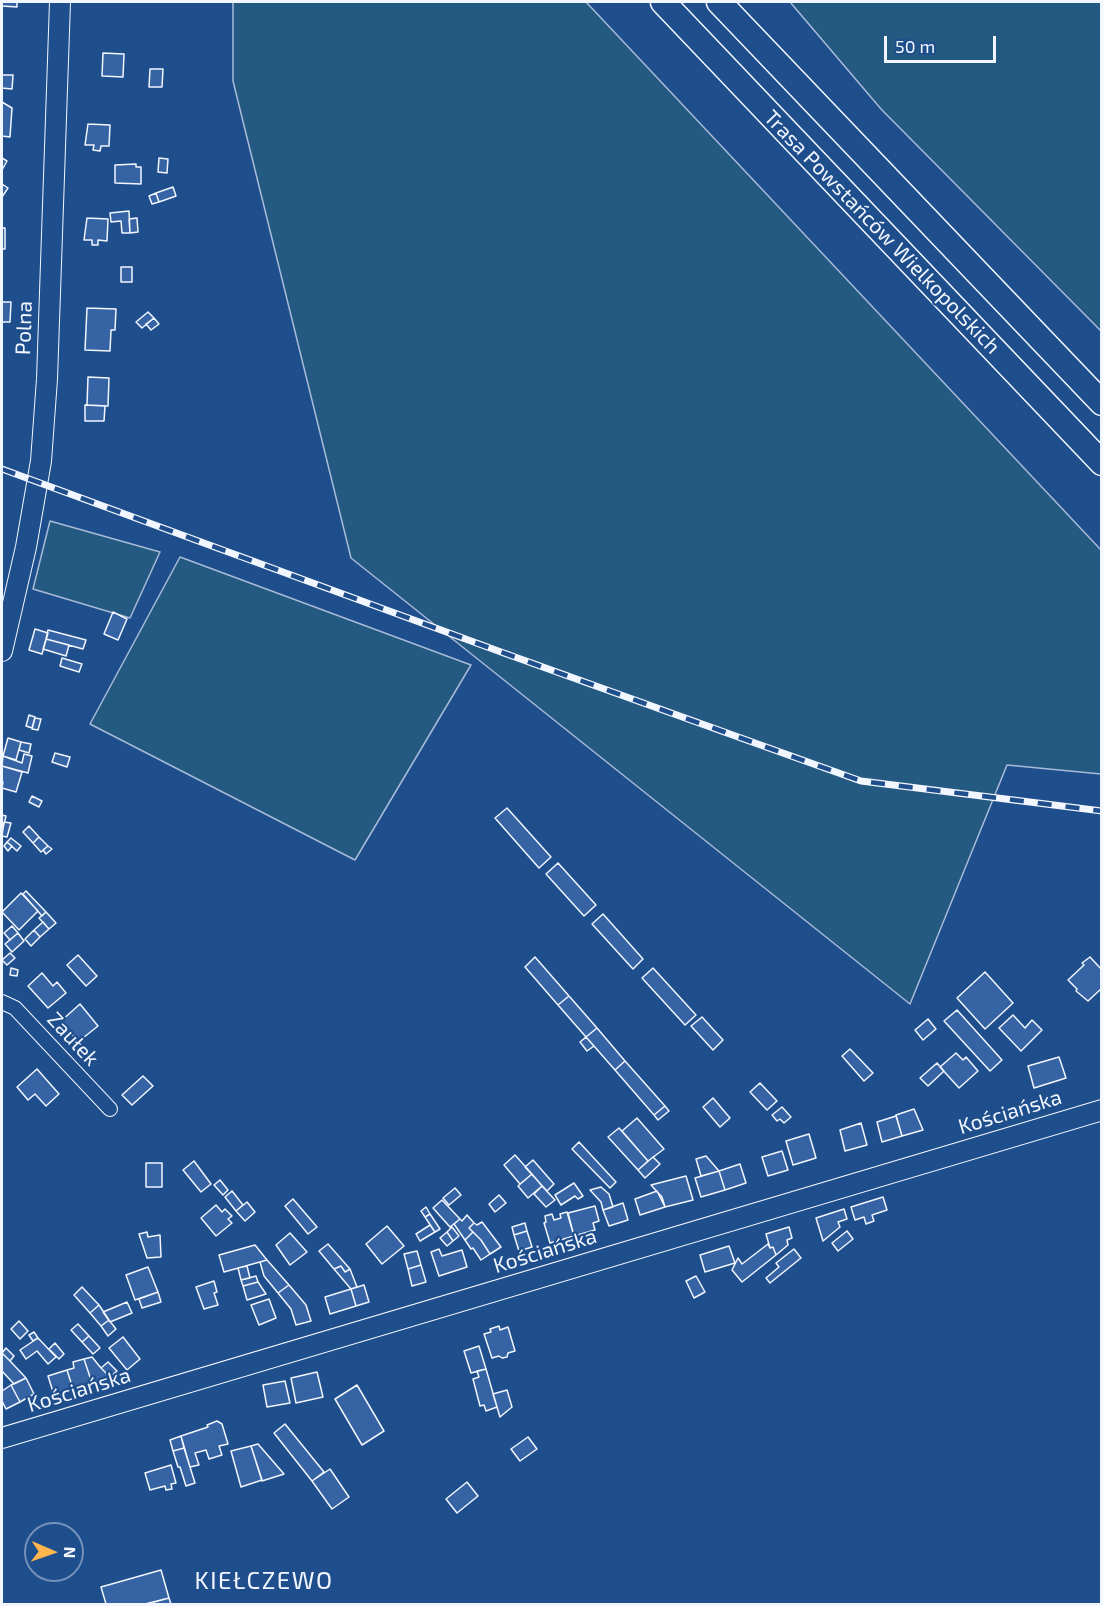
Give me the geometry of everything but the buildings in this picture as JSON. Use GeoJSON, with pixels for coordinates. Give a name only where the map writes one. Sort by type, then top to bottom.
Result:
{"type":"FeatureCollection","features":[{"type":"Feature","properties":{"kind":"highway","name":"Trasa Powstańców Wielkopolskich"},"geometry":{"type":"LineString","coordinates":[[663,2],[1101,463]]}},
{"type":"Feature","properties":{"kind":"highway","name":"Trasa Powstańców Wielkopolskich"},"geometry":{"type":"LineString","coordinates":[[718,2],[1101,403]]}},
{"type":"Feature","properties":{"kind":"street","name":"Polna"},"geometry":{"type":"LineString","coordinates":[[2,651],[26,547],[41,461],[47,379],[60,2]]}},
{"type":"Feature","properties":{"kind":"street","name":"Zaułek"},"geometry":{"type":"LineString","coordinates":[[2,1002],[15,1008],[110,1109]]}},
{"type":"Feature","properties":{"kind":"street","name":"Kościańska"},"geometry":{"type":"LineString","coordinates":[[2,1438],[1101,1110]]}},
{"type":"Feature","properties":{"kind":"shaded area"},"geometry":{"type":"Polygon","coordinates":[[[233,2],[586,2],[1101,550],[1101,774],[1007,765],[910,1004],[351,558],[233,81],[233,2]]]}},
{"type":"Feature","properties":{"kind":"shaded area"},"geometry":{"type":"Polygon","coordinates":[[[790,2],[1101,2],[1101,331],[881,109],[790,2]]]}},
{"type":"Feature","properties":{"kind":"shaded area"},"geometry":{"type":"Polygon","coordinates":[[[50,521],[160,552],[130,618],[33,589],[50,521]]]}},
{"type":"Feature","properties":{"kind":"shaded area"},"geometry":{"type":"Polygon","coordinates":[[[180,557],[471,665],[355,860],[90,724],[180,557]]]}},
{"type":"Feature","properties":{"kind":"railway"},"geometry":{"type":"LineString","coordinates":[[2,469],[861,781],[1102,811]]}},
{"type":"Feature","properties":{"kind":"district","name":"KIEŁCZEWO"},"geometry":{"type":"Point","coordinates":[264,1581]}}]}
